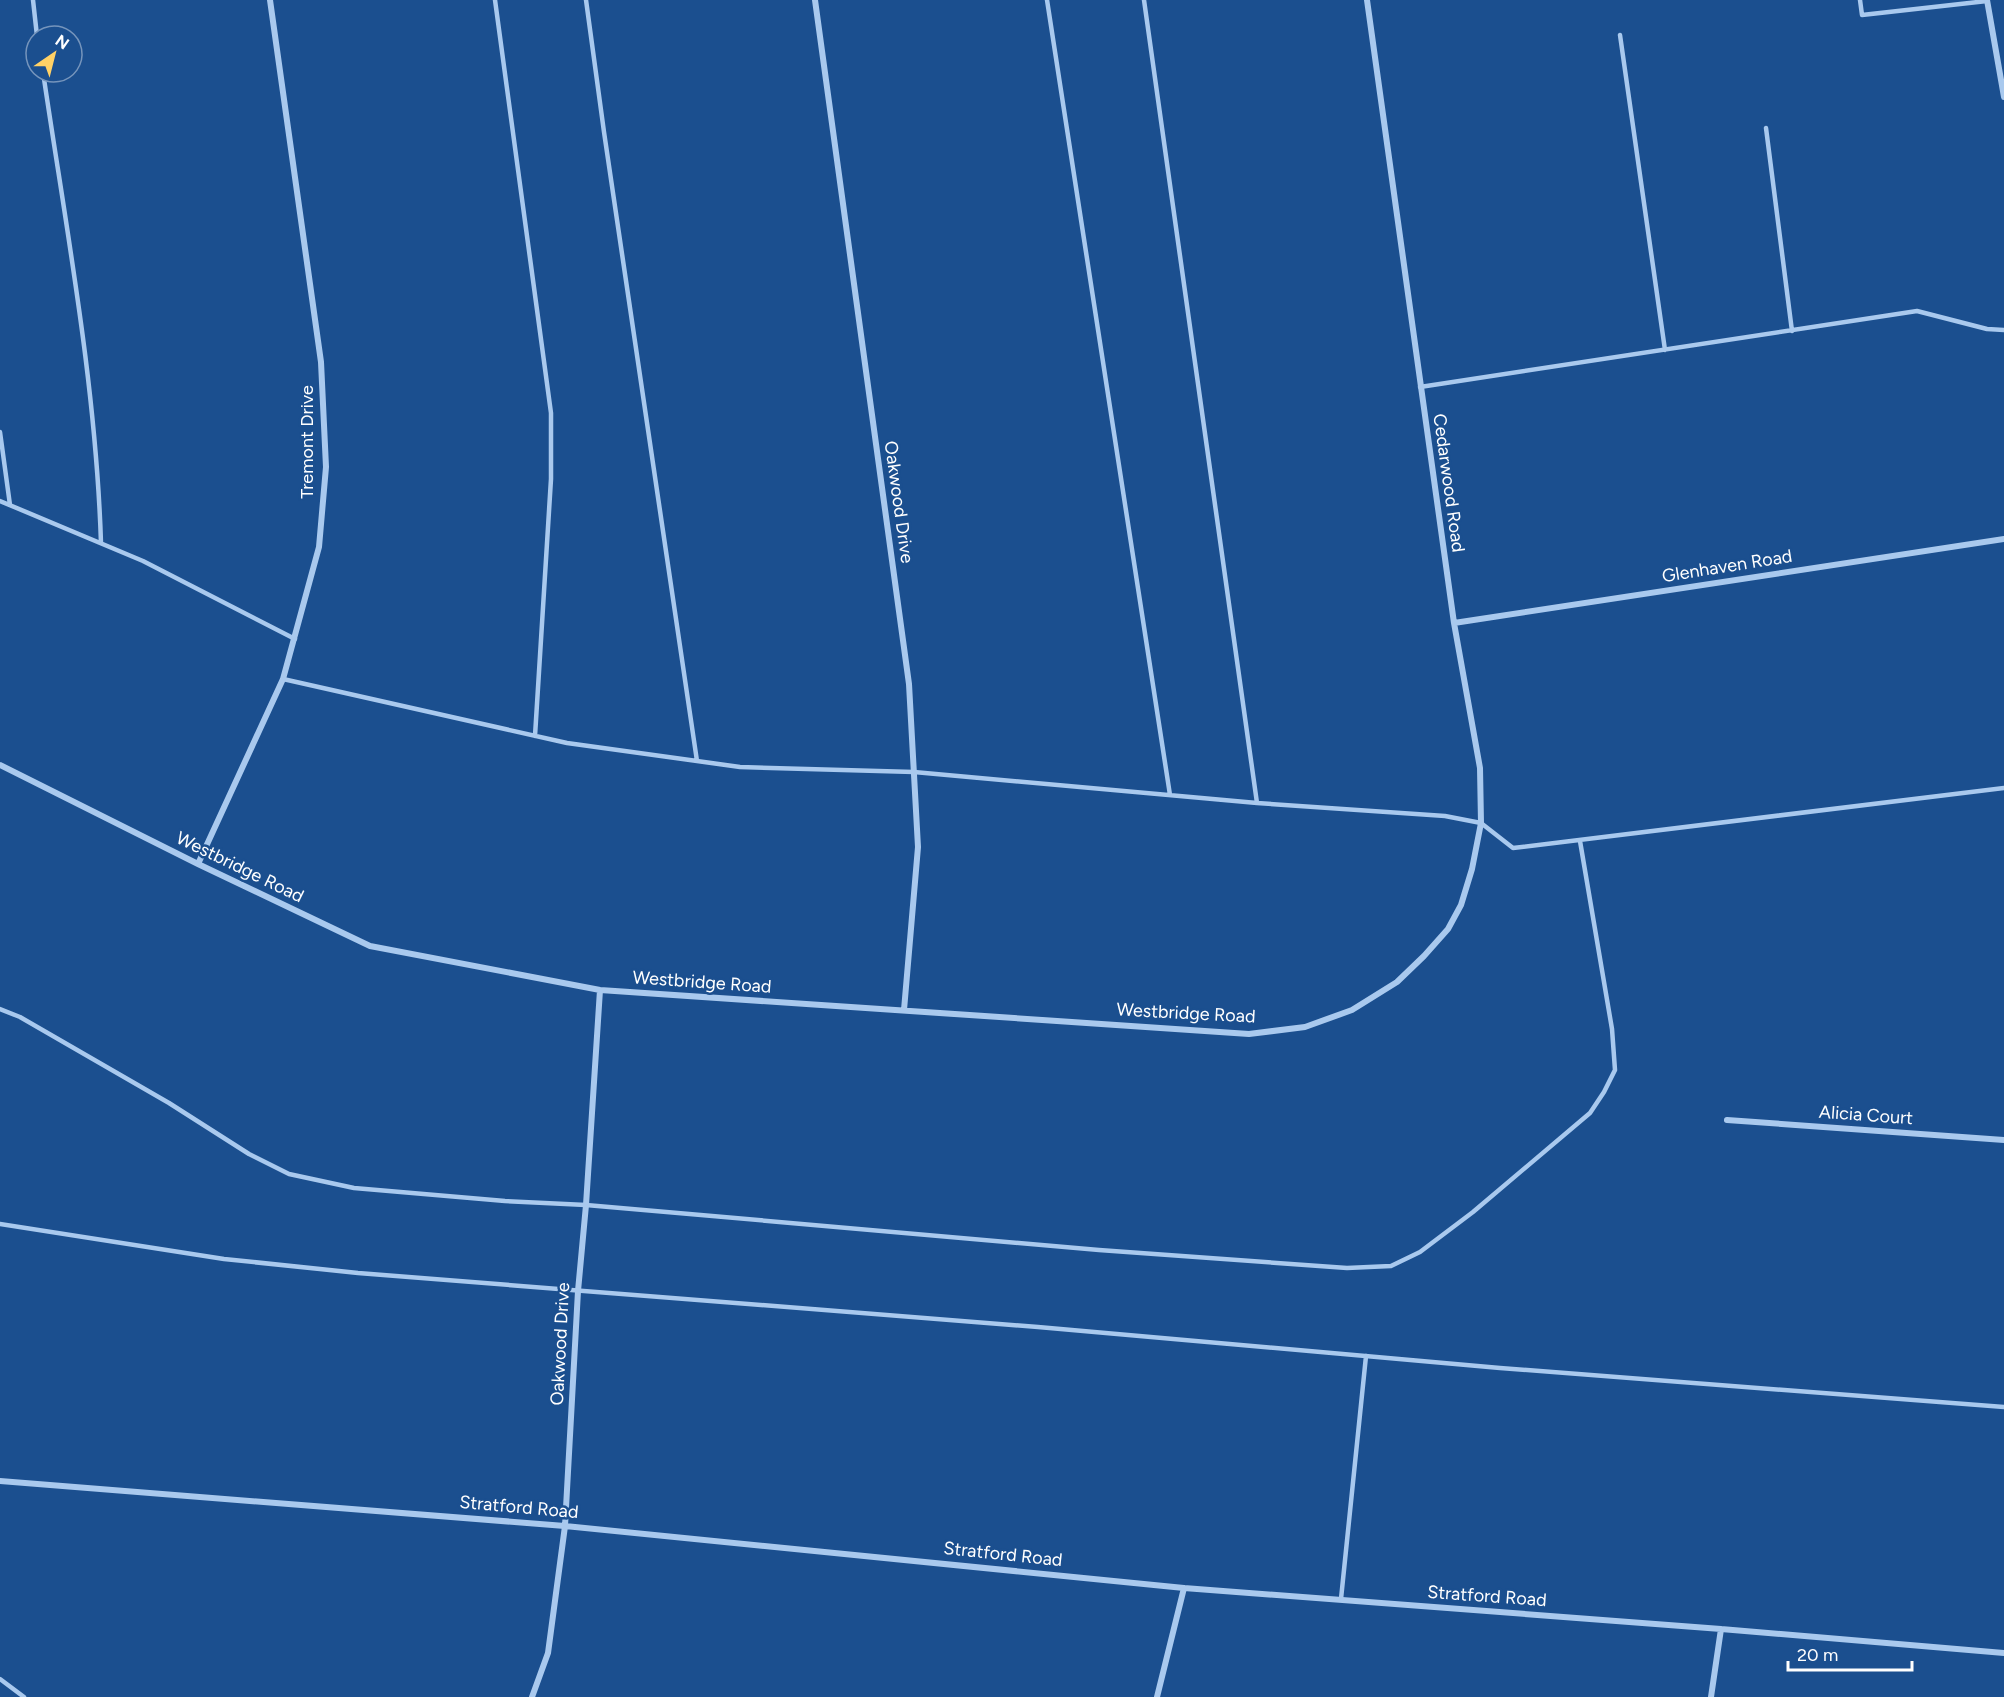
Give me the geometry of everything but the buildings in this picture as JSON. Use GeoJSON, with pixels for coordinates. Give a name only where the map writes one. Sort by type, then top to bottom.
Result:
{"type":"FeatureCollection","features":[{"type":"Feature","properties":{"kind":"street","name":"Tremont Drive"},"geometry":{"type":"LineString","coordinates":[[198,864],[283,679],[319,547],[326,467],[321,362],[270,0]]}},
{"type":"Feature","properties":{"kind":"street","name":"Oakwood Drive"},"geometry":{"type":"LineString","coordinates":[[816,0],[909,684],[918,847],[904,1010]]}},
{"type":"Feature","properties":{"kind":"street","name":"Cedarwood Road"},"geometry":{"type":"LineString","coordinates":[[1367,0],[1454,623],[1480,768],[1481,823],[1472,869],[1461,905],[1448,929],[1424,956]]}},
{"type":"Feature","properties":{"kind":"street"},"geometry":{"type":"LineString","coordinates":[[1987,0],[2004,96]]}},
{"type":"Feature","properties":{"kind":"street","name":"Glenhaven Road"},"geometry":{"type":"LineString","coordinates":[[1454,623],[2004,539]]}},
{"type":"Feature","properties":{"kind":"street","name":"Westbridge Road"},"geometry":{"type":"LineString","coordinates":[[0,765],[198,864],[370,946],[600,990],[1249,1034],[1305,1027],[1352,1010],[1396,982],[1424,956]]}},
{"type":"Feature","properties":{"kind":"street","name":"Oakwood Drive"},"geometry":{"type":"LineString","coordinates":[[532,1697],[548,1653],[565,1526],[578,1291],[600,990]]}},
{"type":"Feature","properties":{"kind":"street","name":"Alicia Court"},"geometry":{"type":"LineString","coordinates":[[1726,1120],[2004,1140]]}},
{"type":"Feature","properties":{"kind":"street","name":"Stratford Road"},"geometry":{"type":"LineString","coordinates":[[1,1483],[565,1526],[1184,1588],[2004,1653]]}},
{"type":"Feature","properties":{"kind":"street"},"geometry":{"type":"LineString","coordinates":[[1157,1697],[1184,1588]]}},
{"type":"Feature","properties":{"kind":"street"},"geometry":{"type":"LineString","coordinates":[[1711,1697],[1720,1629]]}},
{"type":"Feature","properties":{"kind":"lane"},"geometry":{"type":"LineString","coordinates":[[33,0],[36,24]]}},
{"type":"Feature","properties":{"kind":"lane"},"geometry":{"type":"LineString","coordinates":[[495,0],[551,413],[551,479],[535,736]]}},
{"type":"Feature","properties":{"kind":"lane"},"geometry":{"type":"LineString","coordinates":[[586,0],[697,761]]}},
{"type":"Feature","properties":{"kind":"lane"},"geometry":{"type":"LineString","coordinates":[[1047,0],[1170,795]]}},
{"type":"Feature","properties":{"kind":"lane"},"geometry":{"type":"LineString","coordinates":[[1144,0],[1257,803]]}},
{"type":"Feature","properties":{"kind":"lane"},"geometry":{"type":"LineString","coordinates":[[1860,0],[1862,15],[1987,0]]}},
{"type":"Feature","properties":{"kind":"lane"},"geometry":{"type":"LineString","coordinates":[[1620,36],[1665,350]]}},
{"type":"Feature","properties":{"kind":"lane"},"geometry":{"type":"LineString","coordinates":[[45,84],[80,316],[99,491],[101,543]]}},
{"type":"Feature","properties":{"kind":"lane"},"geometry":{"type":"LineString","coordinates":[[1766,128],[1792,331]]}},
{"type":"Feature","properties":{"kind":"lane"},"geometry":{"type":"LineString","coordinates":[[1420,387],[1917,312],[1987,329],[2004,330]]}},
{"type":"Feature","properties":{"kind":"lane"},"geometry":{"type":"LineString","coordinates":[[0,432],[10,505]]}},
{"type":"Feature","properties":{"kind":"lane"},"geometry":{"type":"LineString","coordinates":[[0,501],[154,566],[295,639]]}},
{"type":"Feature","properties":{"kind":"lane"},"geometry":{"type":"LineString","coordinates":[[283,679],[567,743],[740,767],[914,772],[1257,803],[1445,816],[1481,823],[1513,848],[2004,788]]}},
{"type":"Feature","properties":{"kind":"lane"},"geometry":{"type":"LineString","coordinates":[[0,1009],[169,1103],[249,1154],[289,1174],[354,1188],[505,1201],[586,1205],[1111,1251],[1347,1268],[1391,1266],[1420,1252],[1473,1212],[1590,1113],[1615,1070],[1612,1029],[1580,841]]}},
{"type":"Feature","properties":{"kind":"lane"},"geometry":{"type":"LineString","coordinates":[[0,1224],[224,1259],[358,1273],[2004,1407]]}},
{"type":"Feature","properties":{"kind":"lane"},"geometry":{"type":"LineString","coordinates":[[1341,1599],[1366,1356]]}},
{"type":"Feature","properties":{"kind":"lane"},"geometry":{"type":"LineString","coordinates":[[0,1679],[24,1697]]}}]}
